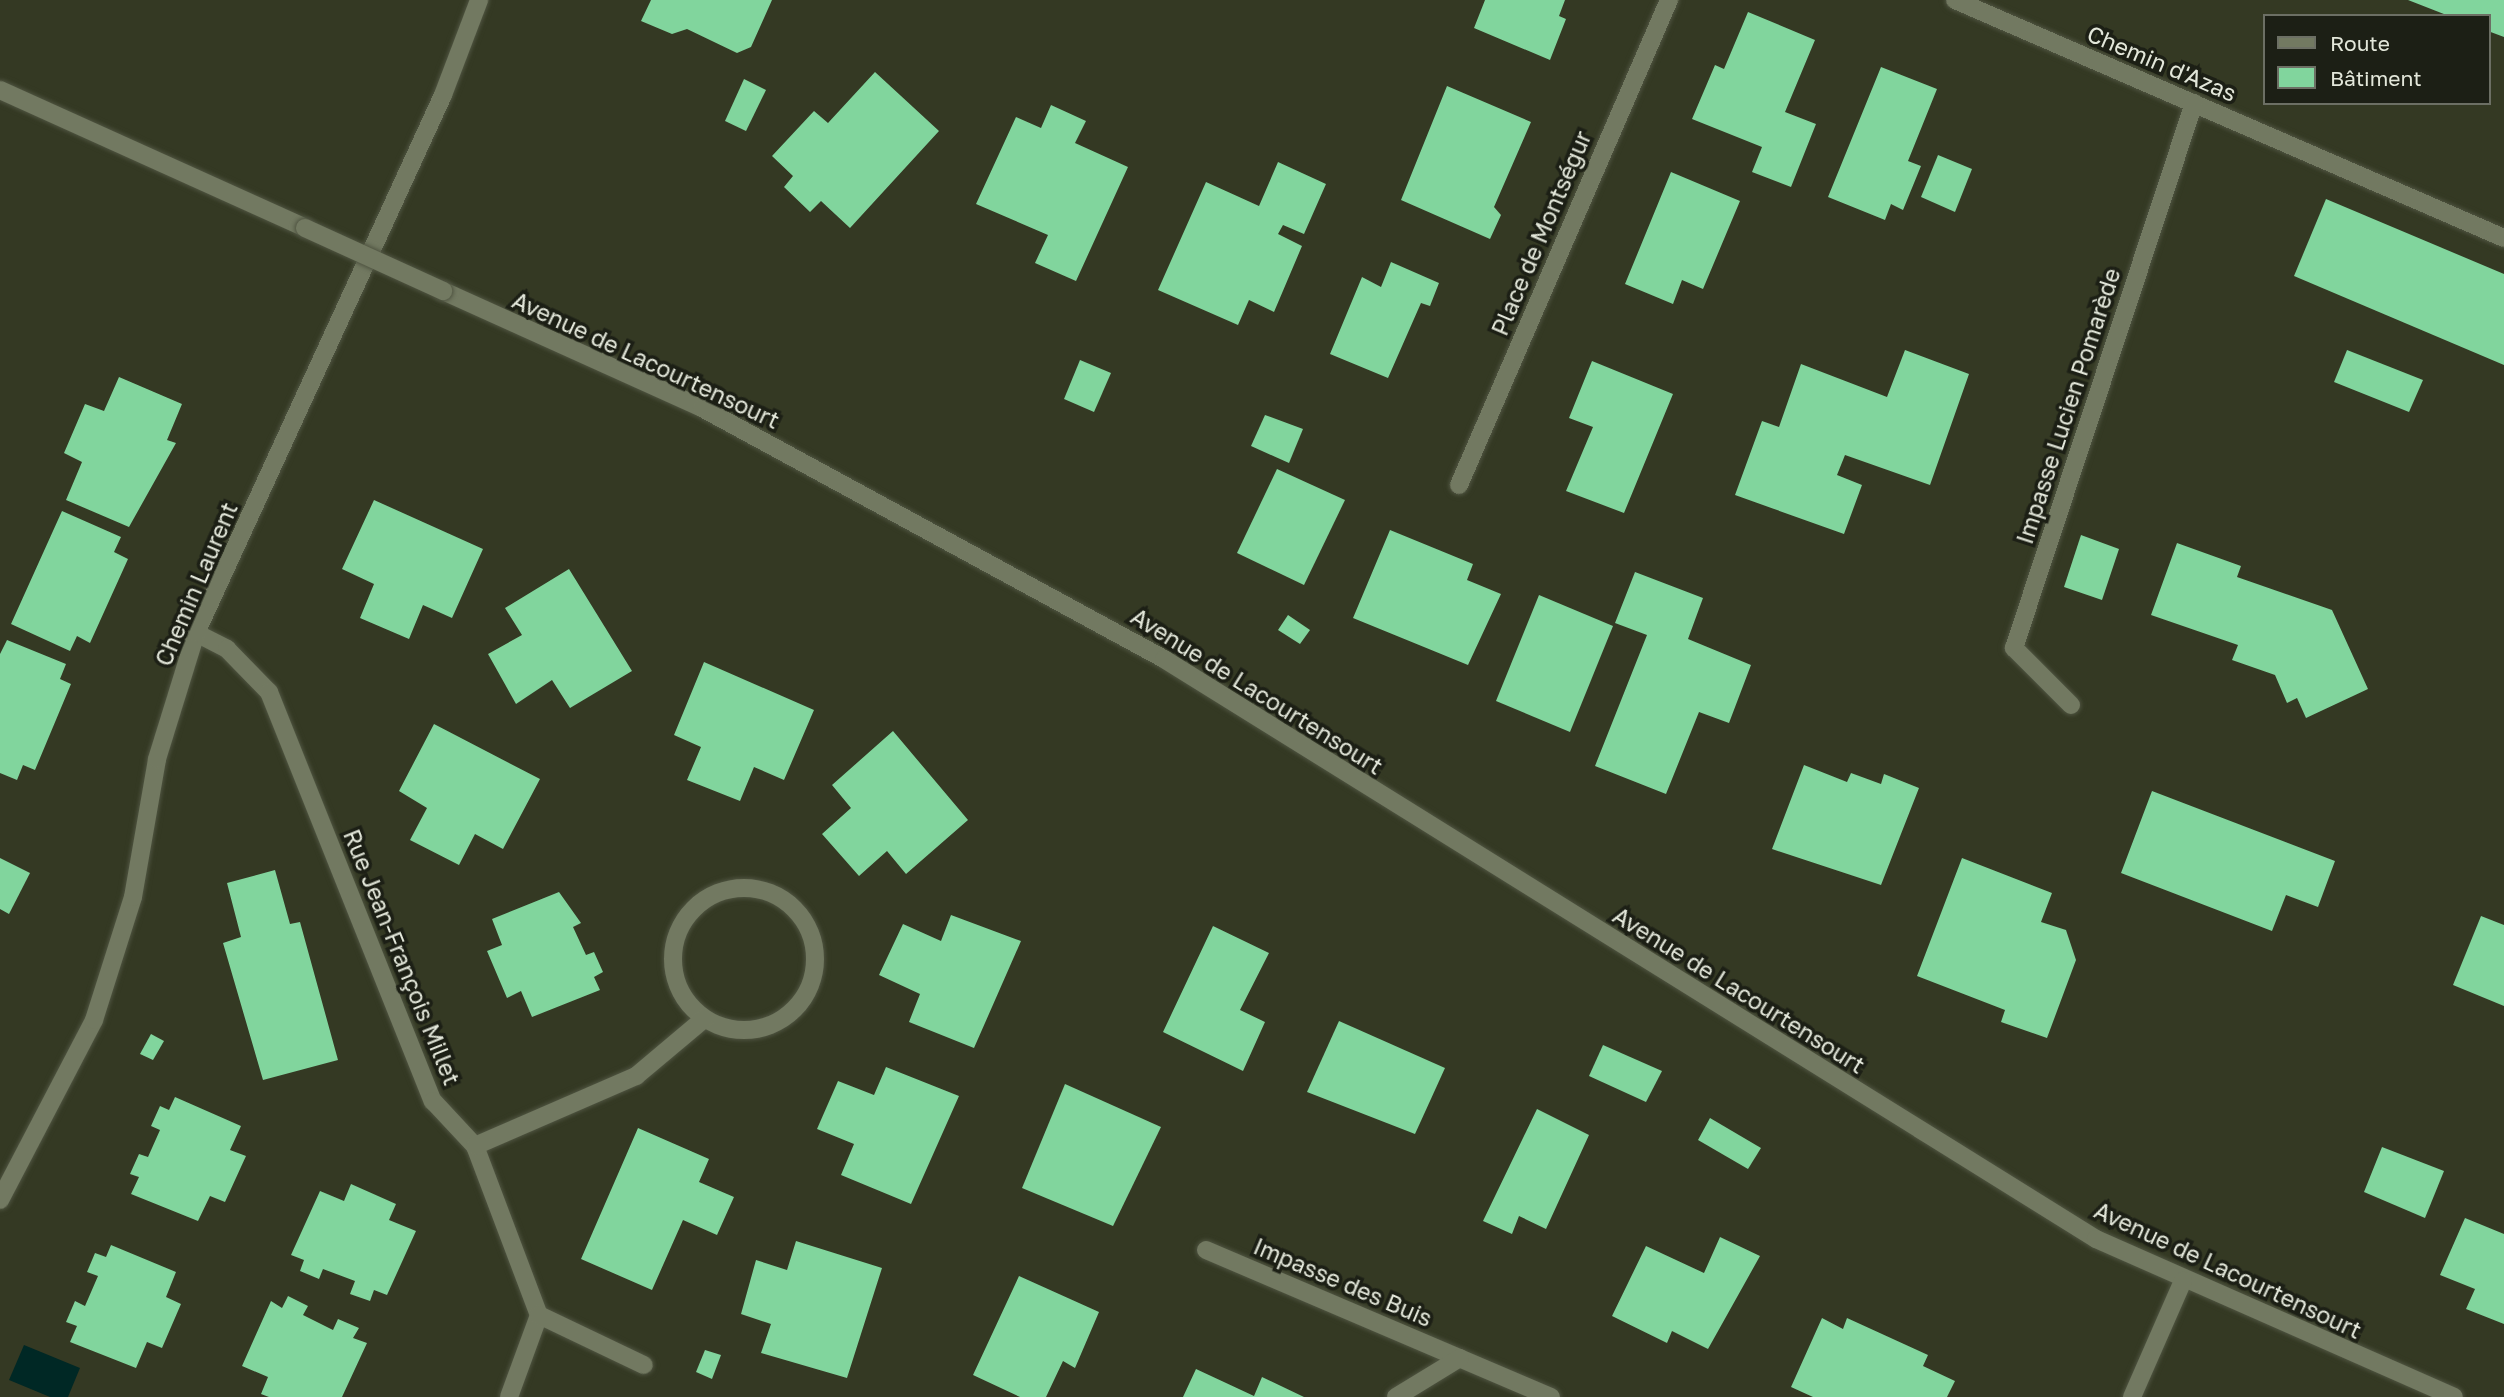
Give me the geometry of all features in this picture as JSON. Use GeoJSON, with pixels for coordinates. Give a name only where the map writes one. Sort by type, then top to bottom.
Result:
{"type":"FeatureCollection","features":[{"type":"Feature","properties":{"kind":"street","name":"Chemin Laurent"},"geometry":{"type":"LineString","coordinates":[[0,1200],[94,1020],[133,897],[157,759],[197,633],[443,96],[479,0]]}},
{"type":"Feature","properties":{"kind":"street","name":"Place de Montségur"},"geometry":{"type":"LineString","coordinates":[[1459,485],[1669,0]]}},
{"type":"Feature","properties":{"kind":"street","name":"Chemin d'Azas"},"geometry":{"type":"LineString","coordinates":[[1955,0],[2504,238]]}},
{"type":"Feature","properties":{"kind":"street","name":"Avenue de Lacourtensourt"},"geometry":{"type":"LineString","coordinates":[[0,90],[702,408],[1164,659],[2096,1239],[2183,1281],[2454,1397]]}},
{"type":"Feature","properties":{"kind":"street","name":"Impasse Lucien Pomarède"},"geometry":{"type":"LineString","coordinates":[[2071,705],[2014,648],[2194,103]]}},
{"type":"Feature","properties":{"kind":"street","name":"Rue Jean-François Millet"},"geometry":{"type":"LineString","coordinates":[[197,633],[227,649],[269,692],[433,1101],[475,1146],[539,1315]]}},
{"type":"Feature","properties":{"kind":"street"},"geometry":{"type":"LineString","coordinates":[[748,888],[773,894],[809,930],[815,961],[810,985],[797,1007],[769,1025],[750,1031],[704,1019],[678,988],[675,939],[691,911],[711,896],[748,888]]}},
{"type":"Feature","properties":{"kind":"street"},"geometry":{"type":"LineString","coordinates":[[475,1146],[636,1076],[704,1019]]}},
{"type":"Feature","properties":{"kind":"street","name":"Impasse des Buis"},"geometry":{"type":"LineString","coordinates":[[1206,1250],[1551,1397]]}},
{"type":"Feature","properties":{"kind":"street"},"geometry":{"type":"LineString","coordinates":[[2132,1397],[2183,1281]]}},
{"type":"Feature","properties":{"kind":"street"},"geometry":{"type":"LineString","coordinates":[[509,1397],[539,1315],[644,1365]]}},
{"type":"Feature","properties":{"kind":"street"},"geometry":{"type":"LineString","coordinates":[[1396,1397],[1460,1358]]}},
{"type":"Feature","properties":{"kind":"water"},"geometry":{"type":"Polygon","coordinates":[[[24,1345],[80,1368],[68,1397],[50,1397],[9,1380],[24,1345]]]}},
{"type":"Feature","properties":{"kind":"building"},"geometry":{"type":"Polygon","coordinates":[[[651,0],[772,0],[751,47],[737,53],[687,29],[672,34],[641,21],[651,0]]]}},
{"type":"Feature","properties":{"kind":"building"},"geometry":{"type":"Polygon","coordinates":[[[1485,0],[1565,0],[1559,16],[1566,19],[1550,60],[1474,28],[1485,0]]]}},
{"type":"Feature","properties":{"kind":"building"},"geometry":{"type":"Polygon","coordinates":[[[2408,0],[2504,0],[2504,37],[2490,32],[2490,14],[2444,14],[2408,0]]]}},
{"type":"Feature","properties":{"kind":"building"},"geometry":{"type":"Polygon","coordinates":[[[1748,12],[1815,40],[1785,112],[1816,124],[1791,187],[1752,172],[1762,147],[1692,119],[1715,65],[1724,69],[1748,12]]]}},
{"type":"Feature","properties":{"kind":"building"},"geometry":{"type":"Polygon","coordinates":[[[1881,67],[1937,89],[1908,161],[1921,166],[1903,210],[1891,204],[1885,220],[1828,197],[1881,67]]]}},
{"type":"Feature","properties":{"kind":"building"},"geometry":{"type":"Polygon","coordinates":[[[875,72],[939,131],[850,228],[821,201],[810,212],[784,187],[793,176],[772,156],[814,111],[828,123],[875,72]]]}},
{"type":"Feature","properties":{"kind":"building"},"geometry":{"type":"Polygon","coordinates":[[[744,79],[766,90],[746,131],[725,121],[744,79]]]}},
{"type":"Feature","properties":{"kind":"building"},"geometry":{"type":"Polygon","coordinates":[[[1447,86],[1531,122],[1494,207],[1501,215],[1490,239],[1401,200],[1447,86]]]}},
{"type":"Feature","properties":{"kind":"building"},"geometry":{"type":"Polygon","coordinates":[[[1051,105],[1086,121],[1075,143],[1128,167],[1076,281],[1035,263],[1048,235],[976,204],[1016,117],[1041,128],[1051,105]]]}},
{"type":"Feature","properties":{"kind":"building"},"geometry":{"type":"Polygon","coordinates":[[[1938,155],[1972,169],[1955,212],[1921,197],[1938,155]]]}},
{"type":"Feature","properties":{"kind":"building"},"geometry":{"type":"Polygon","coordinates":[[[1278,162],[1326,184],[1304,234],[1283,225],[1278,234],[1302,246],[1274,312],[1249,300],[1238,325],[1158,290],[1206,182],[1259,206],[1278,162]]]}},
{"type":"Feature","properties":{"kind":"building"},"geometry":{"type":"Polygon","coordinates":[[[1671,172],[1740,201],[1703,289],[1682,280],[1673,304],[1625,284],[1671,172]]]}},
{"type":"Feature","properties":{"kind":"building"},"geometry":{"type":"Polygon","coordinates":[[[2326,199],[2504,274],[2504,365],[2294,276],[2326,199]]]}},
{"type":"Feature","properties":{"kind":"building"},"geometry":{"type":"Polygon","coordinates":[[[1391,262],[1439,283],[1430,306],[1421,303],[1388,378],[1330,354],[1362,277],[1381,287],[1391,262]]]}},
{"type":"Feature","properties":{"kind":"building"},"geometry":{"type":"Polygon","coordinates":[[[1905,350],[1969,374],[1930,485],[1845,455],[1837,475],[1862,485],[1844,534],[1735,495],[1762,421],[1779,427],[1801,364],[1887,397],[1905,350]]]}},
{"type":"Feature","properties":{"kind":"building"},"geometry":{"type":"Polygon","coordinates":[[[2347,350],[2423,380],[2409,412],[2334,382],[2347,350]]]}},
{"type":"Feature","properties":{"kind":"building"},"geometry":{"type":"Polygon","coordinates":[[[1080,360],[1111,373],[1094,412],[1064,399],[1080,360]]]}},
{"type":"Feature","properties":{"kind":"building"},"geometry":{"type":"Polygon","coordinates":[[[1592,361],[1673,394],[1624,513],[1566,491],[1593,427],[1569,418],[1592,361]]]}},
{"type":"Feature","properties":{"kind":"building"},"geometry":{"type":"Polygon","coordinates":[[[119,377],[182,404],[167,440],[176,443],[129,527],[66,500],[82,462],[64,453],[85,404],[104,411],[119,377]]]}},
{"type":"Feature","properties":{"kind":"building"},"geometry":{"type":"Polygon","coordinates":[[[1265,415],[1303,429],[1289,463],[1251,446],[1265,415]]]}},
{"type":"Feature","properties":{"kind":"building"},"geometry":{"type":"Polygon","coordinates":[[[1277,469],[1345,500],[1304,585],[1237,553],[1277,469]]]}},
{"type":"Feature","properties":{"kind":"building"},"geometry":{"type":"Polygon","coordinates":[[[374,500],[483,549],[452,618],[423,605],[409,639],[360,618],[374,584],[342,569],[374,500]]]}},
{"type":"Feature","properties":{"kind":"building"},"geometry":{"type":"Polygon","coordinates":[[[62,511],[121,537],[114,552],[128,559],[90,643],[77,636],[70,651],[11,624],[62,511]]]}},
{"type":"Feature","properties":{"kind":"building"},"geometry":{"type":"Polygon","coordinates":[[[1390,530],[1473,564],[1467,580],[1501,594],[1468,665],[1353,618],[1390,530]]]}},
{"type":"Feature","properties":{"kind":"building"},"geometry":{"type":"Polygon","coordinates":[[[2081,535],[2119,549],[2102,600],[2064,587],[2081,535]]]}},
{"type":"Feature","properties":{"kind":"building"},"geometry":{"type":"Polygon","coordinates":[[[2177,543],[2241,566],[2237,577],[2332,610],[2368,689],[2306,718],[2297,698],[2287,703],[2275,675],[2232,660],[2238,645],[2151,615],[2177,543]]]}},
{"type":"Feature","properties":{"kind":"building"},"geometry":{"type":"Polygon","coordinates":[[[569,569],[632,671],[570,708],[552,680],[516,704],[488,654],[522,635],[505,608],[569,569]]]}},
{"type":"Feature","properties":{"kind":"building"},"geometry":{"type":"Polygon","coordinates":[[[1635,572],[1703,598],[1688,639],[1751,665],[1729,723],[1699,712],[1666,794],[1595,766],[1647,635],[1615,623],[1635,572]]]}},
{"type":"Feature","properties":{"kind":"building"},"geometry":{"type":"Polygon","coordinates":[[[1539,595],[1613,626],[1570,732],[1496,701],[1539,595]]]}},
{"type":"Feature","properties":{"kind":"building"},"geometry":{"type":"Polygon","coordinates":[[[1288,615],[1310,630],[1300,644],[1278,630],[1288,615]]]}},
{"type":"Feature","properties":{"kind":"building"},"geometry":{"type":"Polygon","coordinates":[[[7,640],[66,664],[60,679],[71,684],[35,770],[23,765],[17,780],[0,773],[0,654],[7,640]]]}},
{"type":"Feature","properties":{"kind":"building"},"geometry":{"type":"Polygon","coordinates":[[[704,662],[814,710],[784,780],[754,767],[740,801],[687,780],[701,747],[674,735],[704,662]]]}},
{"type":"Feature","properties":{"kind":"building"},"geometry":{"type":"Polygon","coordinates":[[[434,724],[540,779],[503,849],[475,834],[459,865],[410,840],[427,808],[399,791],[434,724]]]}},
{"type":"Feature","properties":{"kind":"building"},"geometry":{"type":"Polygon","coordinates":[[[893,731],[968,820],[906,874],[887,851],[859,876],[822,834],[851,808],[832,785],[893,731]]]}},
{"type":"Feature","properties":{"kind":"building"},"geometry":{"type":"Polygon","coordinates":[[[1804,765],[1847,782],[1851,773],[1881,784],[1884,774],[1919,788],[1881,885],[1772,849],[1804,765]]]}},
{"type":"Feature","properties":{"kind":"building"},"geometry":{"type":"Polygon","coordinates":[[[2152,791],[2335,861],[2318,907],[2286,895],[2272,931],[2121,873],[2152,791]]]}},
{"type":"Feature","properties":{"kind":"building"},"geometry":{"type":"Polygon","coordinates":[[[0,858],[30,873],[9,914],[0,909],[0,858]]]}},
{"type":"Feature","properties":{"kind":"building"},"geometry":{"type":"Polygon","coordinates":[[[1962,858],[2052,893],[2041,922],[2066,930],[2076,960],[2047,1038],[2001,1022],[2005,1010],[1917,976],[1962,858]]]}},
{"type":"Feature","properties":{"kind":"building"},"geometry":{"type":"Polygon","coordinates":[[[275,870],[290,924],[300,922],[338,1060],[263,1080],[223,943],[241,937],[227,883],[275,870]]]}},
{"type":"Feature","properties":{"kind":"building"},"geometry":{"type":"Polygon","coordinates":[[[559,892],[581,923],[573,927],[586,955],[594,952],[603,972],[594,977],[600,990],[532,1017],[521,991],[507,998],[487,951],[502,945],[492,919],[559,892]]]}},
{"type":"Feature","properties":{"kind":"building"},"geometry":{"type":"Polygon","coordinates":[[[951,915],[1021,941],[974,1048],[909,1022],[920,994],[879,975],[903,924],[941,941],[951,915]]]}},
{"type":"Feature","properties":{"kind":"building"},"geometry":{"type":"Polygon","coordinates":[[[2481,916],[2504,925],[2504,1006],[2453,985],[2481,916]]]}},
{"type":"Feature","properties":{"kind":"building"},"geometry":{"type":"Polygon","coordinates":[[[1213,926],[1269,953],[1240,1010],[1265,1022],[1243,1071],[1163,1032],[1213,926]]]}},
{"type":"Feature","properties":{"kind":"building"},"geometry":{"type":"Polygon","coordinates":[[[1339,1021],[1445,1068],[1415,1134],[1307,1092],[1339,1021]]]}},
{"type":"Feature","properties":{"kind":"building"},"geometry":{"type":"Polygon","coordinates":[[[151,1034],[164,1041],[153,1060],[140,1054],[151,1034]]]}},
{"type":"Feature","properties":{"kind":"building"},"geometry":{"type":"Polygon","coordinates":[[[1603,1045],[1662,1071],[1646,1102],[1589,1076],[1603,1045]]]}},
{"type":"Feature","properties":{"kind":"building"},"geometry":{"type":"Polygon","coordinates":[[[886,1067],[959,1096],[911,1204],[841,1175],[854,1144],[817,1129],[838,1081],[874,1095],[886,1067]]]}},
{"type":"Feature","properties":{"kind":"building"},"geometry":{"type":"Polygon","coordinates":[[[1065,1084],[1161,1127],[1113,1226],[1022,1188],[1065,1084]]]}},
{"type":"Feature","properties":{"kind":"building"},"geometry":{"type":"Polygon","coordinates":[[[175,1097],[241,1126],[230,1150],[246,1156],[225,1202],[210,1196],[198,1221],[131,1194],[139,1177],[130,1174],[139,1154],[148,1157],[160,1130],[151,1126],[160,1106],[169,1110],[175,1097]]]}},
{"type":"Feature","properties":{"kind":"building"},"geometry":{"type":"Polygon","coordinates":[[[1537,1109],[1589,1135],[1546,1229],[1519,1216],[1512,1234],[1483,1221],[1537,1109]]]}},
{"type":"Feature","properties":{"kind":"building"},"geometry":{"type":"Polygon","coordinates":[[[1710,1118],[1761,1148],[1748,1169],[1698,1140],[1710,1118]]]}},
{"type":"Feature","properties":{"kind":"building"},"geometry":{"type":"Polygon","coordinates":[[[638,1128],[709,1159],[699,1182],[734,1197],[717,1235],[683,1220],[652,1290],[581,1259],[638,1128]]]}},
{"type":"Feature","properties":{"kind":"building"},"geometry":{"type":"Polygon","coordinates":[[[2382,1147],[2444,1171],[2425,1218],[2364,1192],[2382,1147]]]}},
{"type":"Feature","properties":{"kind":"building"},"geometry":{"type":"Polygon","coordinates":[[[351,1184],[396,1204],[389,1220],[416,1231],[387,1295],[374,1290],[370,1301],[350,1294],[355,1281],[323,1269],[319,1279],[300,1271],[304,1260],[291,1255],[320,1191],[344,1201],[351,1184]]]}},
{"type":"Feature","properties":{"kind":"building"},"geometry":{"type":"Polygon","coordinates":[[[2465,1218],[2504,1234],[2504,1324],[2466,1309],[2475,1289],[2440,1275],[2465,1218]]]}},
{"type":"Feature","properties":{"kind":"building"},"geometry":{"type":"Polygon","coordinates":[[[1720,1237],[1760,1256],[1708,1349],[1672,1331],[1667,1343],[1612,1316],[1646,1246],[1704,1273],[1720,1237]]]}},
{"type":"Feature","properties":{"kind":"building"},"geometry":{"type":"Polygon","coordinates":[[[796,1241],[882,1268],[847,1378],[761,1353],[771,1324],[741,1314],[756,1260],[787,1270],[796,1241]]]}},
{"type":"Feature","properties":{"kind":"building"},"geometry":{"type":"Polygon","coordinates":[[[111,1245],[176,1272],[166,1297],[181,1304],[162,1348],[147,1342],[136,1368],[70,1342],[77,1326],[66,1322],[75,1301],[85,1306],[98,1276],[87,1272],[95,1253],[106,1257],[111,1245]]]}},
{"type":"Feature","properties":{"kind":"building"},"geometry":{"type":"Polygon","coordinates":[[[1019,1276],[1099,1312],[1075,1368],[1063,1361],[1046,1397],[1020,1397],[973,1375],[1019,1276]]]}},
{"type":"Feature","properties":{"kind":"building"},"geometry":{"type":"Polygon","coordinates":[[[288,1296],[308,1306],[303,1315],[333,1330],[338,1319],[359,1328],[353,1338],[367,1343],[342,1397],[269,1397],[261,1394],[268,1377],[242,1366],[271,1301],[282,1308],[288,1296]]]}},
{"type":"Feature","properties":{"kind":"building"},"geometry":{"type":"Polygon","coordinates":[[[1822,1318],[1843,1329],[1847,1318],[1928,1355],[1923,1366],[1955,1381],[1947,1397],[1813,1397],[1791,1387],[1822,1318]]]}},
{"type":"Feature","properties":{"kind":"building"},"geometry":{"type":"Polygon","coordinates":[[[705,1350],[721,1355],[712,1379],[696,1372],[705,1350]]]}},
{"type":"Feature","properties":{"kind":"building"},"geometry":{"type":"Polygon","coordinates":[[[1196,1369],[1254,1396],[1262,1377],[1304,1397],[1183,1397],[1196,1369]]]}}]}
